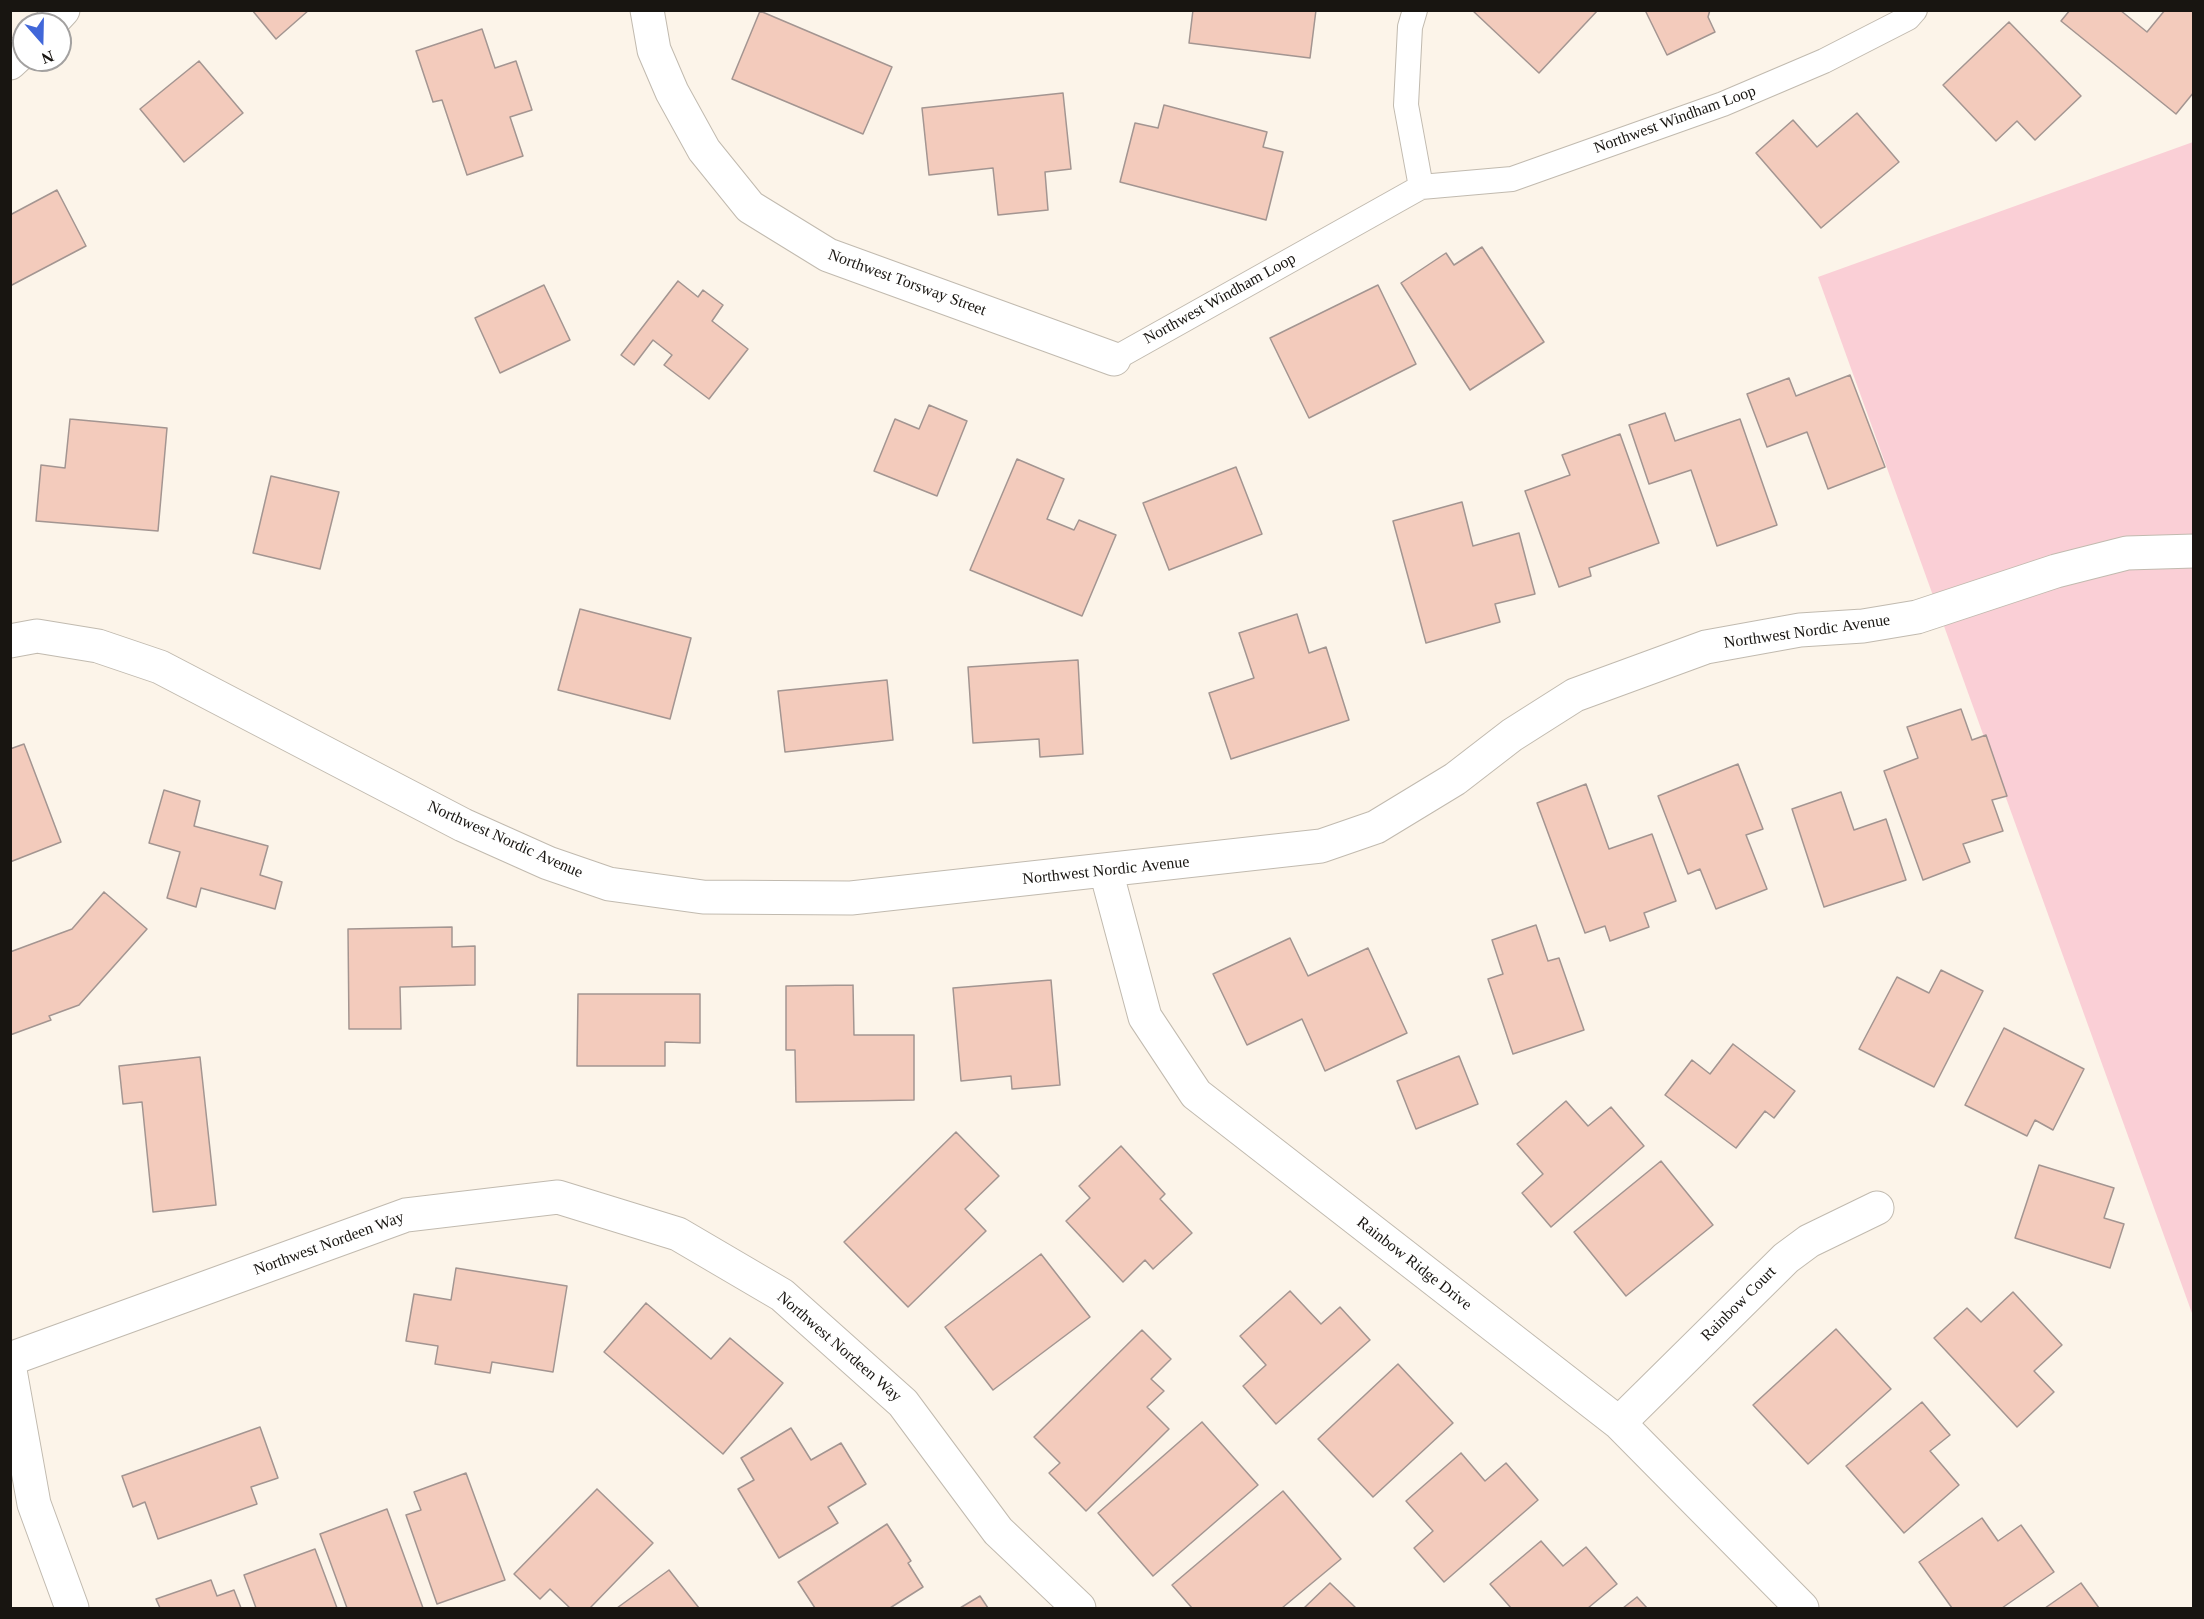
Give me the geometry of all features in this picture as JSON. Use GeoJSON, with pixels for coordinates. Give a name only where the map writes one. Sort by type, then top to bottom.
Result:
{"type":"FeatureCollection","features":[{"type":"Feature","properties":{"kind":"street","name":"Northwest Torsway Street"},"geometry":{"type":"LineString","coordinates":[[647,10],[654,50],[672,93],[704,150],[750,207],[828,255],[1114,359]]}},
{"type":"Feature","properties":{"kind":"street","name":"Northwest Nordic Avenue"},"geometry":{"type":"LineString","coordinates":[[10,641],[37,636],[98,646],[160,667],[463,825],[548,863],[609,884],[703,897],[852,898],[1106,872],[1321,846],[1376,827],[1455,779],[1512,735],[1575,695],[1706,647],[1800,630],[1863,626],[1917,616],[2056,571],[2127,553],[2193,551]]}},
{"type":"Feature","properties":{"kind":"street","name":"Rainbow Ridge Drive"},"geometry":{"type":"LineString","coordinates":[[1106,872],[1144,1017],[1196,1094],[1618,1423],[1802,1608]]}},
{"type":"Feature","properties":{"kind":"street","name":"Northwest Nordeen Way"},"geometry":{"type":"LineString","coordinates":[[10,1359],[406,1215],[558,1197],[678,1234],[782,1295],[903,1403],[998,1531],[1079,1608]]}},
{"type":"Feature","properties":{"kind":"street","name":"Rainbow Court"},"geometry":{"type":"LineString","coordinates":[[1618,1423],[1786,1258],[1809,1241],[1877,1208]]}},
{"type":"Feature","properties":{"kind":"street"},"geometry":{"type":"LineString","coordinates":[[10,1370],[34,1504],[72,1608]]}},
{"type":"Feature","properties":{"kind":"lane"},"geometry":{"type":"LineString","coordinates":[[1415,10],[1410,27],[1407,105],[1421,187]]}},
{"type":"Feature","properties":{"kind":"lane","name":"Northwest Windham Loop"},"geometry":{"type":"LineString","coordinates":[[1114,359],[1421,187],[1512,179],[1723,105],[1824,61],[1908,18],[1915,10]]}},
{"type":"Feature","properties":{"kind":"shaded area"},"geometry":{"type":"Polygon","coordinates":[[[2193,142],[2193,1316],[1818,277],[2193,142]]]}},
{"type":"Feature","properties":{"kind":"building"},"geometry":{"type":"Polygon","coordinates":[[[252,10],[309,10],[276,39],[252,10]]]}},
{"type":"Feature","properties":{"kind":"building"},"geometry":{"type":"Polygon","coordinates":[[[1193,10],[1316,10],[1310,58],[1189,43],[1193,10]]]}},
{"type":"Feature","properties":{"kind":"building"},"geometry":{"type":"Polygon","coordinates":[[[1472,10],[1598,10],[1539,73],[1472,10]]]}},
{"type":"Feature","properties":{"kind":"building"},"geometry":{"type":"Polygon","coordinates":[[[1645,10],[1710,10],[1708,17],[1715,32],[1667,55],[1645,10]]]}},
{"type":"Feature","properties":{"kind":"building"},"geometry":{"type":"Polygon","coordinates":[[[2070,10],[2120,10],[2147,32],[2165,10],[2194,10],[2194,92],[2176,114],[2061,21],[2070,10]]]}},
{"type":"Feature","properties":{"kind":"building"},"geometry":{"type":"Polygon","coordinates":[[[760,11],[892,67],[863,134],[732,79],[760,11]]]}},
{"type":"Feature","properties":{"kind":"building"},"geometry":{"type":"Polygon","coordinates":[[[2009,22],[2081,96],[2035,140],[2017,121],[1996,141],[1943,85],[2009,22]]]}},
{"type":"Feature","properties":{"kind":"building"},"geometry":{"type":"Polygon","coordinates":[[[482,29],[495,68],[516,61],[532,110],[510,117],[523,156],[467,175],[442,100],[433,102],[416,51],[482,29]]]}},
{"type":"Feature","properties":{"kind":"building"},"geometry":{"type":"Polygon","coordinates":[[[199,61],[243,113],[184,162],[140,109],[199,61]]]}},
{"type":"Feature","properties":{"kind":"building"},"geometry":{"type":"Polygon","coordinates":[[[1063,93],[1071,169],[1045,172],[1048,210],[998,215],[993,168],[929,175],[922,108],[1063,93]]]}},
{"type":"Feature","properties":{"kind":"building"},"geometry":{"type":"Polygon","coordinates":[[[1164,105],[1267,132],[1263,147],[1283,152],[1266,220],[1120,182],[1135,123],[1158,128],[1164,105]]]}},
{"type":"Feature","properties":{"kind":"building"},"geometry":{"type":"Polygon","coordinates":[[[1857,113],[1899,162],[1821,228],[1756,153],[1793,120],[1817,147],[1857,113]]]}},
{"type":"Feature","properties":{"kind":"building"},"geometry":{"type":"Polygon","coordinates":[[[57,190],[86,246],[10,286],[10,215],[57,190]]]}},
{"type":"Feature","properties":{"kind":"building"},"geometry":{"type":"Polygon","coordinates":[[[1482,247],[1544,342],[1470,390],[1401,283],[1446,253],[1454,265],[1482,247]]]}},
{"type":"Feature","properties":{"kind":"building"},"geometry":{"type":"Polygon","coordinates":[[[678,281],[698,297],[703,290],[723,305],[712,321],[748,349],[709,399],[664,365],[672,355],[653,340],[634,365],[621,355],[678,281]]]}},
{"type":"Feature","properties":{"kind":"building"},"geometry":{"type":"Polygon","coordinates":[[[544,285],[570,340],[500,373],[475,318],[544,285]]]}},
{"type":"Feature","properties":{"kind":"building"},"geometry":{"type":"Polygon","coordinates":[[[1378,285],[1416,364],[1309,418],[1270,338],[1378,285]]]}},
{"type":"Feature","properties":{"kind":"building"},"geometry":{"type":"Polygon","coordinates":[[[1850,375],[1885,467],[1828,489],[1807,432],[1767,447],[1747,394],[1789,378],[1796,396],[1850,375]]]}},
{"type":"Feature","properties":{"kind":"building"},"geometry":{"type":"Polygon","coordinates":[[[929,405],[967,421],[937,496],[874,471],[895,419],[919,429],[929,405]]]}},
{"type":"Feature","properties":{"kind":"building"},"geometry":{"type":"Polygon","coordinates":[[[1665,413],[1675,441],[1740,419],[1777,525],[1717,546],[1691,470],[1649,484],[1629,425],[1665,413]]]}},
{"type":"Feature","properties":{"kind":"building"},"geometry":{"type":"Polygon","coordinates":[[[70,419],[167,428],[158,531],[36,521],[41,465],[65,468],[70,419]]]}},
{"type":"Feature","properties":{"kind":"building"},"geometry":{"type":"Polygon","coordinates":[[[1620,434],[1659,543],[1589,568],[1591,576],[1559,587],[1525,491],[1570,475],[1562,455],[1620,434]]]}},
{"type":"Feature","properties":{"kind":"building"},"geometry":{"type":"Polygon","coordinates":[[[1017,459],[1064,479],[1047,519],[1074,530],[1079,520],[1116,535],[1082,616],[970,570],[1017,459]]]}},
{"type":"Feature","properties":{"kind":"building"},"geometry":{"type":"Polygon","coordinates":[[[1236,467],[1262,534],[1169,570],[1143,503],[1236,467]]]}},
{"type":"Feature","properties":{"kind":"building"},"geometry":{"type":"Polygon","coordinates":[[[271,476],[339,492],[320,569],[253,553],[271,476]]]}},
{"type":"Feature","properties":{"kind":"building"},"geometry":{"type":"Polygon","coordinates":[[[1462,502],[1473,546],[1519,533],[1535,594],[1495,604],[1500,622],[1426,643],[1393,521],[1462,502]]]}},
{"type":"Feature","properties":{"kind":"building"},"geometry":{"type":"Polygon","coordinates":[[[580,609],[691,638],[670,719],[558,690],[580,609]]]}},
{"type":"Feature","properties":{"kind":"building"},"geometry":{"type":"Polygon","coordinates":[[[1297,614],[1309,653],[1326,647],[1349,720],[1231,759],[1209,693],[1254,678],[1239,633],[1297,614]]]}},
{"type":"Feature","properties":{"kind":"building"},"geometry":{"type":"Polygon","coordinates":[[[1078,660],[1083,754],[1040,757],[1039,739],[973,743],[968,667],[1078,660]]]}},
{"type":"Feature","properties":{"kind":"building"},"geometry":{"type":"Polygon","coordinates":[[[887,680],[893,740],[785,752],[778,691],[887,680]]]}},
{"type":"Feature","properties":{"kind":"building"},"geometry":{"type":"Polygon","coordinates":[[[1961,709],[1972,740],[1986,735],[2007,796],[1992,800],[2003,831],[1963,844],[1970,862],[1923,880],[1884,771],[1918,758],[1907,727],[1961,709]]]}},
{"type":"Feature","properties":{"kind":"building"},"geometry":{"type":"Polygon","coordinates":[[[24,744],[61,842],[10,862],[10,749],[24,744]]]}},
{"type":"Feature","properties":{"kind":"building"},"geometry":{"type":"Polygon","coordinates":[[[1738,764],[1763,829],[1746,835],[1767,889],[1716,909],[1700,869],[1688,874],[1658,796],[1738,764]]]}},
{"type":"Feature","properties":{"kind":"building"},"geometry":{"type":"Polygon","coordinates":[[[1586,784],[1609,849],[1652,834],[1676,901],[1644,913],[1649,927],[1610,941],[1605,926],[1585,933],[1537,803],[1586,784]]]}},
{"type":"Feature","properties":{"kind":"building"},"geometry":{"type":"Polygon","coordinates":[[[164,790],[200,801],[194,826],[268,846],[260,875],[282,882],[275,909],[201,888],[196,907],[167,898],[180,852],[149,843],[164,790]]]}},
{"type":"Feature","properties":{"kind":"building"},"geometry":{"type":"Polygon","coordinates":[[[1841,792],[1854,830],[1886,819],[1906,880],[1824,907],[1792,809],[1841,792]]]}},
{"type":"Feature","properties":{"kind":"building"},"geometry":{"type":"Polygon","coordinates":[[[104,892],[147,929],[79,1005],[49,1016],[51,1020],[10,1035],[10,952],[72,929],[104,892]]]}},
{"type":"Feature","properties":{"kind":"building"},"geometry":{"type":"Polygon","coordinates":[[[1536,925],[1548,961],[1559,958],[1584,1030],[1513,1054],[1488,979],[1503,974],[1492,940],[1536,925]]]}},
{"type":"Feature","properties":{"kind":"building"},"geometry":{"type":"Polygon","coordinates":[[[452,927],[452,947],[475,946],[475,985],[400,987],[401,1029],[349,1029],[348,929],[452,927]]]}},
{"type":"Feature","properties":{"kind":"building"},"geometry":{"type":"Polygon","coordinates":[[[1290,938],[1308,976],[1368,948],[1407,1033],[1325,1071],[1302,1019],[1247,1045],[1213,974],[1290,938]]]}},
{"type":"Feature","properties":{"kind":"building"},"geometry":{"type":"Polygon","coordinates":[[[1941,970],[1983,991],[1934,1087],[1859,1049],[1897,977],[1929,993],[1941,970]]]}},
{"type":"Feature","properties":{"kind":"building"},"geometry":{"type":"Polygon","coordinates":[[[1051,980],[1060,1085],[1012,1089],[1011,1076],[961,1081],[953,988],[1051,980]]]}},
{"type":"Feature","properties":{"kind":"building"},"geometry":{"type":"Polygon","coordinates":[[[853,985],[854,1035],[914,1035],[914,1100],[796,1102],[795,1050],[786,1050],[786,986],[853,985]]]}},
{"type":"Feature","properties":{"kind":"building"},"geometry":{"type":"Polygon","coordinates":[[[578,994],[700,994],[700,1043],[665,1042],[665,1066],[577,1066],[578,994]]]}},
{"type":"Feature","properties":{"kind":"building"},"geometry":{"type":"Polygon","coordinates":[[[2004,1028],[2084,1069],[2053,1130],[2035,1120],[2027,1136],[1965,1105],[2004,1028]]]}},
{"type":"Feature","properties":{"kind":"building"},"geometry":{"type":"Polygon","coordinates":[[[1733,1044],[1795,1091],[1774,1118],[1765,1111],[1736,1148],[1665,1095],[1692,1060],[1710,1074],[1733,1044]]]}},
{"type":"Feature","properties":{"kind":"building"},"geometry":{"type":"Polygon","coordinates":[[[1459,1056],[1478,1104],[1416,1129],[1397,1081],[1459,1056]]]}},
{"type":"Feature","properties":{"kind":"building"},"geometry":{"type":"Polygon","coordinates":[[[200,1057],[216,1205],[153,1212],[142,1102],[123,1104],[119,1066],[200,1057]]]}},
{"type":"Feature","properties":{"kind":"building"},"geometry":{"type":"Polygon","coordinates":[[[1566,1101],[1588,1126],[1611,1107],[1644,1146],[1551,1227],[1522,1193],[1543,1174],[1517,1144],[1566,1101]]]}},
{"type":"Feature","properties":{"kind":"building"},"geometry":{"type":"Polygon","coordinates":[[[956,1132],[999,1176],[965,1209],[986,1231],[908,1307],[844,1242],[956,1132]]]}},
{"type":"Feature","properties":{"kind":"building"},"geometry":{"type":"Polygon","coordinates":[[[1121,1146],[1165,1194],[1160,1199],[1192,1233],[1153,1269],[1145,1260],[1123,1282],[1066,1221],[1090,1198],[1079,1186],[1121,1146]]]}},
{"type":"Feature","properties":{"kind":"building"},"geometry":{"type":"Polygon","coordinates":[[[1661,1161],[1713,1225],[1626,1296],[1574,1232],[1661,1161]]]}},
{"type":"Feature","properties":{"kind":"building"},"geometry":{"type":"Polygon","coordinates":[[[2039,1165],[2114,1188],[2104,1218],[2124,1224],[2110,1268],[2015,1238],[2039,1165]]]}},
{"type":"Feature","properties":{"kind":"building"},"geometry":{"type":"Polygon","coordinates":[[[1041,1254],[1090,1317],[993,1390],[945,1327],[1041,1254]]]}},
{"type":"Feature","properties":{"kind":"building"},"geometry":{"type":"Polygon","coordinates":[[[456,1268],[567,1286],[553,1372],[492,1362],[490,1373],[435,1364],[438,1346],[406,1341],[414,1294],[451,1300],[456,1268]]]}},
{"type":"Feature","properties":{"kind":"building"},"geometry":{"type":"Polygon","coordinates":[[[1290,1291],[1321,1324],[1340,1307],[1370,1340],[1276,1424],[1243,1386],[1266,1365],[1240,1336],[1290,1291]]]}},
{"type":"Feature","properties":{"kind":"building"},"geometry":{"type":"Polygon","coordinates":[[[2013,1292],[2062,1345],[2034,1371],[2054,1392],[2017,1427],[1934,1338],[1967,1308],[1981,1322],[2013,1292]]]}},
{"type":"Feature","properties":{"kind":"building"},"geometry":{"type":"Polygon","coordinates":[[[646,1303],[711,1359],[730,1338],[783,1383],[723,1454],[604,1352],[646,1303]]]}},
{"type":"Feature","properties":{"kind":"building"},"geometry":{"type":"Polygon","coordinates":[[[1836,1329],[1891,1389],[1808,1464],[1753,1405],[1836,1329]]]}},
{"type":"Feature","properties":{"kind":"building"},"geometry":{"type":"Polygon","coordinates":[[[1142,1330],[1171,1359],[1151,1379],[1164,1391],[1147,1407],[1169,1429],[1086,1511],[1049,1473],[1060,1463],[1034,1437],[1142,1330]]]}},
{"type":"Feature","properties":{"kind":"building"},"geometry":{"type":"Polygon","coordinates":[[[1398,1364],[1453,1423],[1373,1497],[1318,1439],[1398,1364]]]}},
{"type":"Feature","properties":{"kind":"building"},"geometry":{"type":"Polygon","coordinates":[[[1922,1402],[1950,1435],[1930,1451],[1959,1485],[1904,1533],[1846,1466],[1922,1402]]]}},
{"type":"Feature","properties":{"kind":"building"},"geometry":{"type":"Polygon","coordinates":[[[1202,1422],[1258,1485],[1153,1576],[1098,1513],[1202,1422]]]}},
{"type":"Feature","properties":{"kind":"building"},"geometry":{"type":"Polygon","coordinates":[[[260,1427],[278,1478],[251,1487],[257,1504],[158,1539],[145,1502],[133,1507],[122,1476],[260,1427]]]}},
{"type":"Feature","properties":{"kind":"building"},"geometry":{"type":"Polygon","coordinates":[[[791,1428],[811,1460],[841,1443],[866,1484],[828,1507],[838,1523],[779,1558],[738,1489],[754,1480],[741,1458],[791,1428]]]}},
{"type":"Feature","properties":{"kind":"building"},"geometry":{"type":"Polygon","coordinates":[[[1461,1453],[1485,1481],[1506,1463],[1538,1500],[1444,1582],[1414,1548],[1433,1531],[1406,1501],[1461,1453]]]}},
{"type":"Feature","properties":{"kind":"building"},"geometry":{"type":"Polygon","coordinates":[[[466,1473],[505,1580],[437,1604],[406,1515],[421,1510],[414,1492],[466,1473]]]}},
{"type":"Feature","properties":{"kind":"building"},"geometry":{"type":"Polygon","coordinates":[[[597,1489],[653,1543],[590,1608],[570,1608],[550,1589],[540,1599],[514,1574],[597,1489]]]}},
{"type":"Feature","properties":{"kind":"building"},"geometry":{"type":"Polygon","coordinates":[[[1283,1491],[1341,1559],[1282,1608],[1192,1608],[1172,1585],[1283,1491]]]}},
{"type":"Feature","properties":{"kind":"building"},"geometry":{"type":"Polygon","coordinates":[[[387,1509],[423,1608],[347,1608],[320,1534],[387,1509]]]}},
{"type":"Feature","properties":{"kind":"building"},"geometry":{"type":"Polygon","coordinates":[[[1982,1518],[1998,1541],[2021,1525],[2054,1572],[2002,1608],[1952,1608],[1919,1562],[1982,1518]]]}},
{"type":"Feature","properties":{"kind":"building"},"geometry":{"type":"Polygon","coordinates":[[[887,1524],[911,1561],[908,1563],[923,1587],[890,1608],[815,1608],[798,1582],[887,1524]]]}},
{"type":"Feature","properties":{"kind":"building"},"geometry":{"type":"Polygon","coordinates":[[[1541,1541],[1563,1566],[1586,1547],[1617,1584],[1588,1608],[1511,1608],[1490,1584],[1541,1541]]]}},
{"type":"Feature","properties":{"kind":"building"},"geometry":{"type":"Polygon","coordinates":[[[315,1549],[337,1608],[256,1608],[244,1575],[315,1549]]]}},
{"type":"Feature","properties":{"kind":"building"},"geometry":{"type":"Polygon","coordinates":[[[669,1570],[699,1608],[617,1608],[669,1570]]]}},
{"type":"Feature","properties":{"kind":"building"},"geometry":{"type":"Polygon","coordinates":[[[211,1580],[217,1596],[234,1590],[241,1608],[160,1608],[156,1599],[211,1580]]]}},
{"type":"Feature","properties":{"kind":"building"},"geometry":{"type":"Polygon","coordinates":[[[1330,1583],[1356,1608],[1304,1608],[1330,1583]]]}},
{"type":"Feature","properties":{"kind":"building"},"geometry":{"type":"Polygon","coordinates":[[[2081,1583],[2099,1608],[2045,1608],[2081,1583]]]}},
{"type":"Feature","properties":{"kind":"building"},"geometry":{"type":"Polygon","coordinates":[[[980,1596],[988,1608],[960,1608],[980,1596]]]}},
{"type":"Feature","properties":{"kind":"building"},"geometry":{"type":"Polygon","coordinates":[[[1637,1597],[1647,1608],[1623,1608],[1637,1597]]]}}]}
